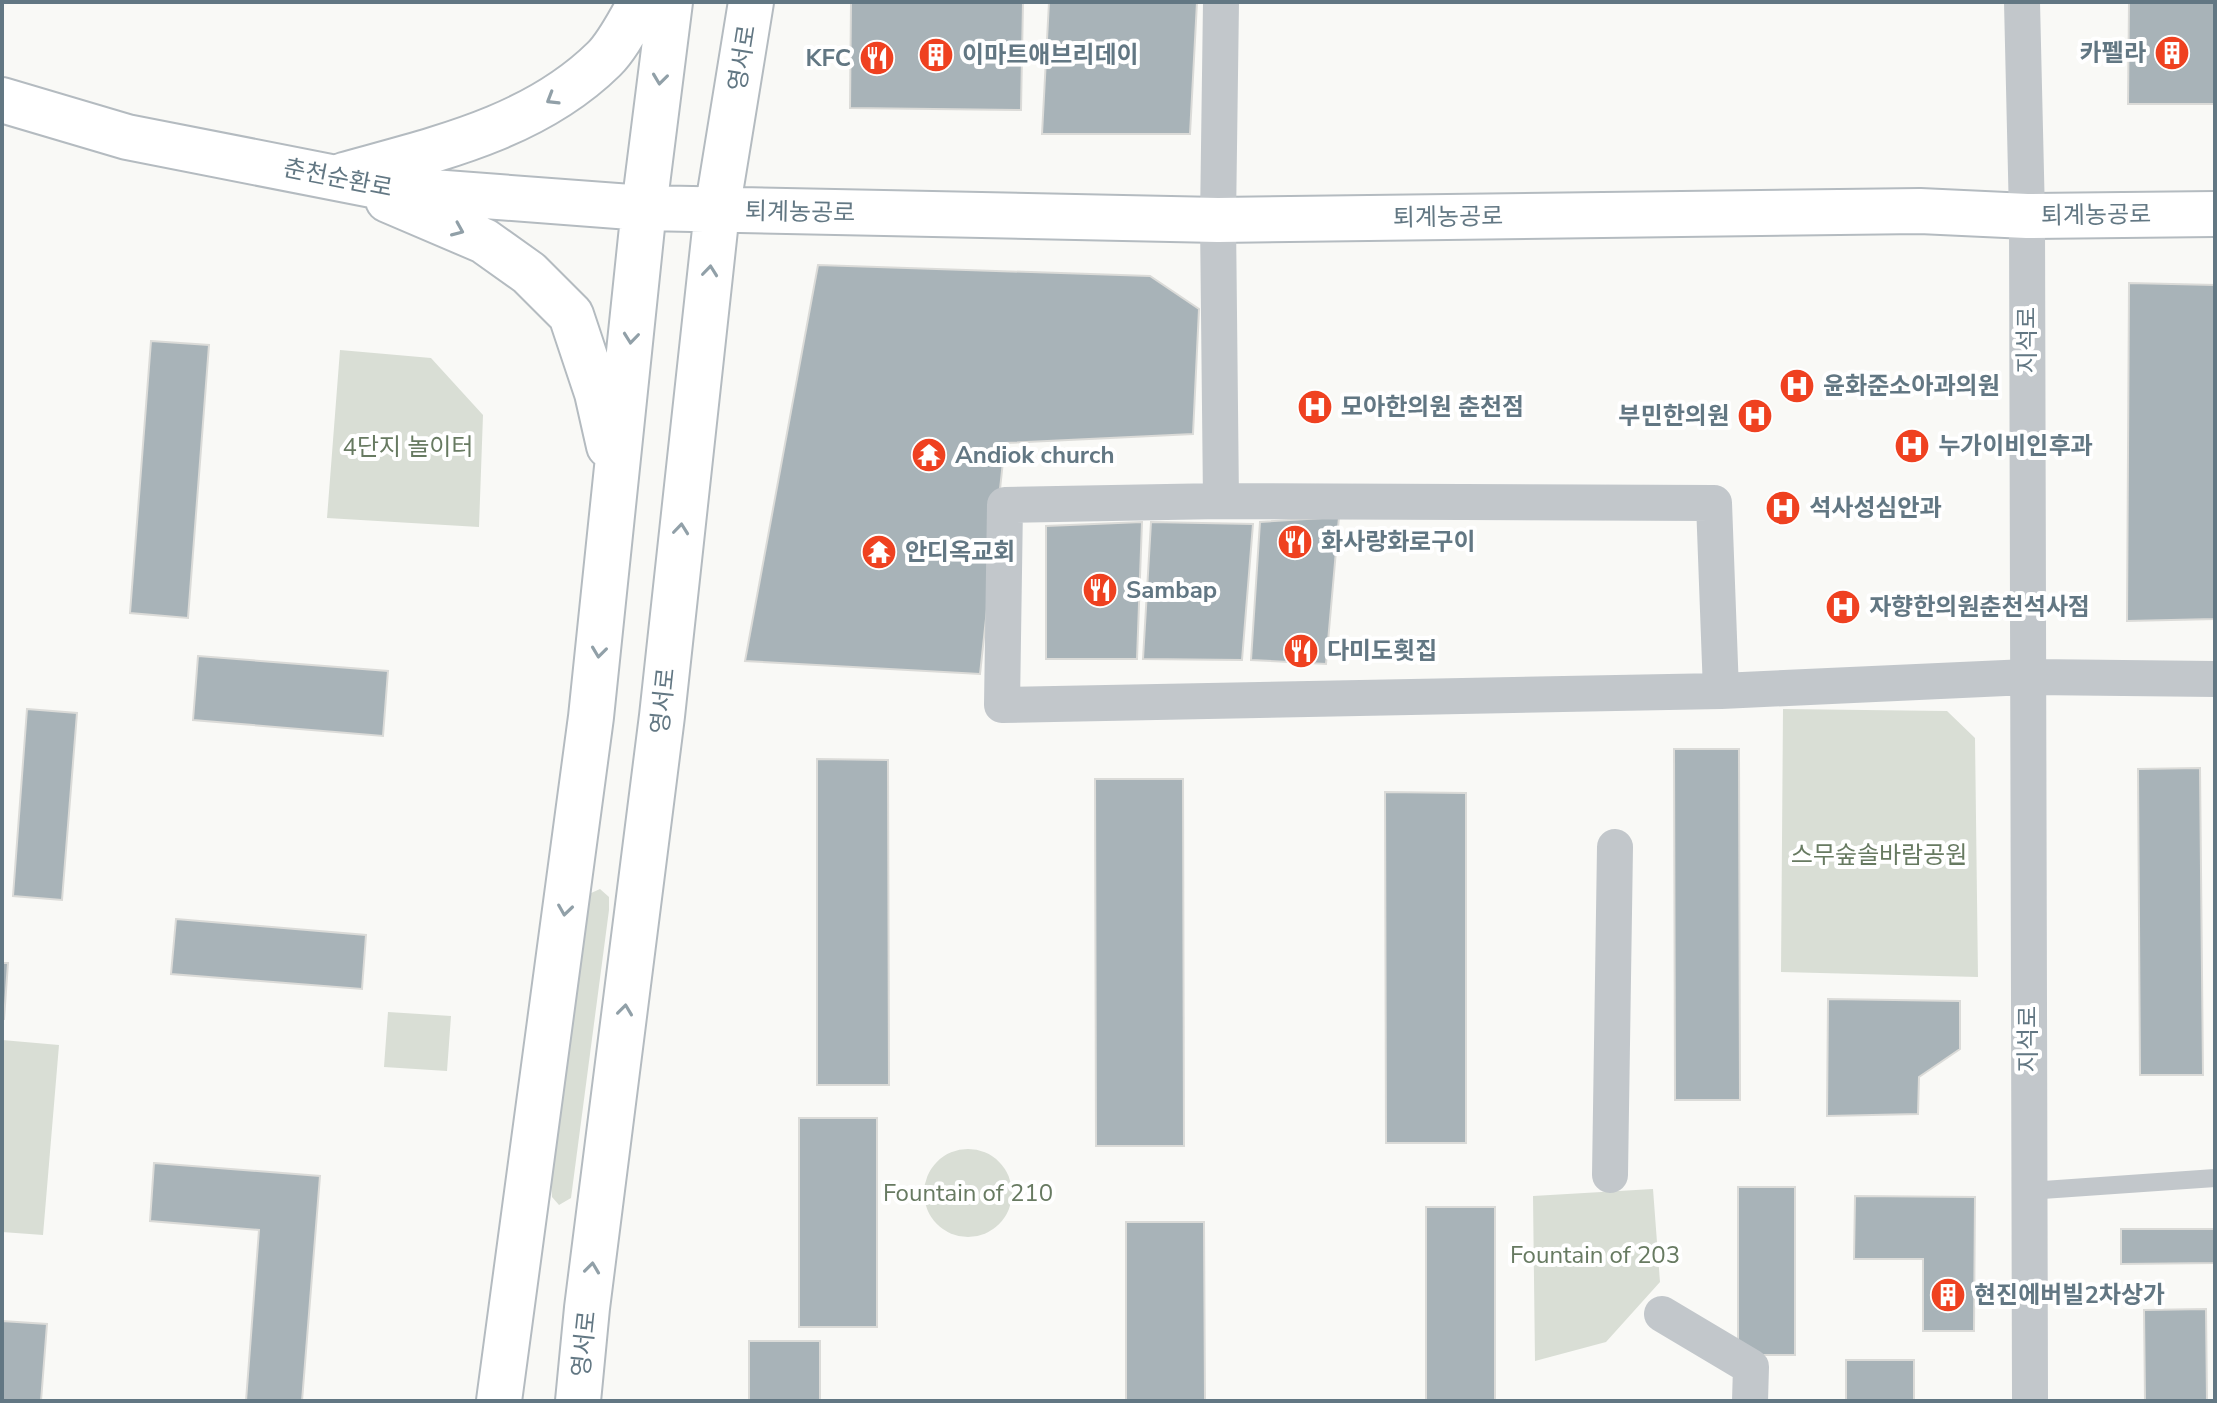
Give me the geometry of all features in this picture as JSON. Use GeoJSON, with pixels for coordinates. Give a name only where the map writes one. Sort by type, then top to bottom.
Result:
{"type":"FeatureCollection","features":[{"type":"Feature","properties":{"kind":"street"},"geometry":{"type":"LineString","coordinates":[[334,177],[469,140],[557,99],[607,57],[641,2]]}},
{"type":"Feature","properties":{"kind":"street","name":"영서로"},"geometry":{"type":"LineString","coordinates":[[578,1401],[672,615],[681,209],[670,2]]}},
{"type":"Feature","properties":{"kind":"street","name":"영서로"},"geometry":{"type":"LineString","coordinates":[[499,1401],[605,600],[616,479],[681,209],[751,2]]}},
{"type":"Feature","properties":{"kind":"street"},"geometry":{"type":"LineString","coordinates":[[1221,2],[1218,220],[1221,501]]}},
{"type":"Feature","properties":{"kind":"street","name":"지석로"},"geometry":{"type":"LineString","coordinates":[[2022,2],[2027,216],[2030,1401]]}},
{"type":"Feature","properties":{"kind":"street","name":"춘천순환로"},"geometry":{"type":"LineString","coordinates":[[2,100],[127,137],[392,189],[681,209]]}},
{"type":"Feature","properties":{"kind":"street"},"geometry":{"type":"LineString","coordinates":[[334,177],[484,241],[529,273],[571,315],[597,393],[616,479]]}},
{"type":"Feature","properties":{"kind":"street","name":"퇴계농공로"},"geometry":{"type":"LineString","coordinates":[[681,209],[1218,220],[1920,211],[2027,216],[2215,214]]}},
{"type":"Feature","properties":{"kind":"street"},"geometry":{"type":"LineString","coordinates":[[1721,691],[1714,503],[1221,501],[1005,505],[1002,705],[1721,691],[2027,677],[2215,679]]}},
{"type":"Feature","properties":{"kind":"street"},"geometry":{"type":"LineString","coordinates":[[605,600],[623,579],[643,575],[661,588],[672,615]]}},
{"type":"Feature","properties":{"kind":"street"},"geometry":{"type":"LineString","coordinates":[[1610,1175],[1615,847]]}},
{"type":"Feature","properties":{"kind":"street"},"geometry":{"type":"LineString","coordinates":[[1662,1314],[1751,1367],[1750,1401]]}},
{"type":"Feature","properties":{"kind":"lane"},"geometry":{"type":"LineString","coordinates":[[2028,1191],[2215,1178]]}},
{"type":"Feature","properties":{"kind":"green space","name":"4단지 놀이터"},"geometry":{"type":"Polygon","coordinates":[[[340,350],[431,358],[483,415],[479,527],[327,518],[340,350]]]}},
{"type":"Feature","properties":{"kind":"green space","name":"스무숲솔바람공원"},"geometry":{"type":"Polygon","coordinates":[[[1783,709],[1947,711],[1975,738],[1978,977],[1781,972],[1783,709]]]}},
{"type":"Feature","properties":{"kind":"green space"},"geometry":{"type":"Polygon","coordinates":[[[600,889],[609,897],[609,910],[571,1198],[559,1205],[552,1197],[551,1183],[589,894],[600,889]]]}},
{"type":"Feature","properties":{"kind":"green space"},"geometry":{"type":"Polygon","coordinates":[[[388,1012],[451,1016],[447,1071],[384,1067],[388,1012]]]}},
{"type":"Feature","properties":{"kind":"green space"},"geometry":{"type":"Polygon","coordinates":[[[2,1040],[59,1045],[43,1235],[2,1232],[2,1040]]]}},
{"type":"Feature","properties":{"kind":"green space","name":"Fountain of 210"},"geometry":{"type":"Polygon","coordinates":[[[968,1149],[985,1152],[999,1162],[1009,1176],[1012,1193],[1009,1210],[999,1224],[985,1234],[968,1237],[951,1234],[937,1224],[927,1210],[924,1193],[927,1176],[937,1162],[951,1152],[968,1149]]]}},
{"type":"Feature","properties":{"kind":"green space","name":"Fountain of 203"},"geometry":{"type":"Polygon","coordinates":[[[1653,1189],[1660,1282],[1606,1342],[1535,1361],[1533,1196],[1653,1189]]]}},
{"type":"Feature","properties":{"kind":"building","name":"이마트애브리데이"},"geometry":{"type":"Polygon","coordinates":[[[851,2],[1023,2],[1021,110],[850,108],[851,2]]]}},
{"type":"Feature","properties":{"kind":"building"},"geometry":{"type":"Polygon","coordinates":[[[1049,2],[1197,2],[1190,134],[1042,134],[1049,2]]]}},
{"type":"Feature","properties":{"kind":"building","name":"카펠라"},"geometry":{"type":"Polygon","coordinates":[[[2129,2],[2215,2],[2215,104],[2128,104],[2129,2]]]}},
{"type":"Feature","properties":{"kind":"building","name":"안디옥교회"},"geometry":{"type":"Polygon","coordinates":[[[818,265],[1150,276],[1199,309],[1193,434],[1005,443],[980,674],[745,661],[818,265]]]}},
{"type":"Feature","properties":{"kind":"building"},"geometry":{"type":"Polygon","coordinates":[[[2129,283],[2215,285],[2215,619],[2127,621],[2129,283]]]}},
{"type":"Feature","properties":{"kind":"building"},"geometry":{"type":"Polygon","coordinates":[[[151,341],[209,345],[188,618],[130,613],[151,341]]]}},
{"type":"Feature","properties":{"kind":"building"},"geometry":{"type":"Polygon","coordinates":[[[1339,517],[1326,664],[1251,660],[1260,522],[1339,517]]]}},
{"type":"Feature","properties":{"kind":"building"},"geometry":{"type":"Polygon","coordinates":[[[1142,522],[1137,659],[1046,659],[1046,526],[1142,522]]]}},
{"type":"Feature","properties":{"kind":"building"},"geometry":{"type":"Polygon","coordinates":[[[1151,522],[1253,524],[1242,660],[1143,659],[1151,522]]]}},
{"type":"Feature","properties":{"kind":"building"},"geometry":{"type":"Polygon","coordinates":[[[198,656],[388,671],[383,736],[193,720],[198,656]]]}},
{"type":"Feature","properties":{"kind":"building"},"geometry":{"type":"Polygon","coordinates":[[[27,709],[77,713],[62,900],[13,896],[27,709]]]}},
{"type":"Feature","properties":{"kind":"building"},"geometry":{"type":"Polygon","coordinates":[[[1674,749],[1739,749],[1740,1100],[1675,1100],[1674,749]]]}},
{"type":"Feature","properties":{"kind":"building"},"geometry":{"type":"Polygon","coordinates":[[[817,759],[888,760],[889,1085],[817,1085],[817,759]]]}},
{"type":"Feature","properties":{"kind":"building"},"geometry":{"type":"Polygon","coordinates":[[[2200,768],[2203,1075],[2140,1075],[2138,769],[2200,768]]]}},
{"type":"Feature","properties":{"kind":"building"},"geometry":{"type":"Polygon","coordinates":[[[1095,779],[1183,779],[1184,1146],[1096,1146],[1095,779]]]}},
{"type":"Feature","properties":{"kind":"building"},"geometry":{"type":"Polygon","coordinates":[[[1385,792],[1466,793],[1466,1143],[1386,1143],[1385,792]]]}},
{"type":"Feature","properties":{"kind":"building"},"geometry":{"type":"Polygon","coordinates":[[[176,919],[366,935],[362,989],[171,974],[176,919]]]}},
{"type":"Feature","properties":{"kind":"building"},"geometry":{"type":"Polygon","coordinates":[[[2,963],[8,963],[4,1019],[2,1019],[2,963]]]}},
{"type":"Feature","properties":{"kind":"building"},"geometry":{"type":"Polygon","coordinates":[[[1828,999],[1960,1001],[1960,1049],[1919,1077],[1918,1114],[1827,1116],[1828,999]]]}},
{"type":"Feature","properties":{"kind":"building"},"geometry":{"type":"Polygon","coordinates":[[[799,1118],[877,1118],[877,1327],[799,1327],[799,1118]]]}},
{"type":"Feature","properties":{"kind":"building"},"geometry":{"type":"Polygon","coordinates":[[[154,1163],[320,1176],[302,1401],[246,1401],[259,1230],[150,1221],[154,1163]]]}},
{"type":"Feature","properties":{"kind":"building"},"geometry":{"type":"Polygon","coordinates":[[[1738,1187],[1795,1187],[1795,1355],[1738,1355],[1738,1187]]]}},
{"type":"Feature","properties":{"kind":"building","name":"현진에버빌2차상가"},"geometry":{"type":"Polygon","coordinates":[[[1855,1196],[1975,1197],[1974,1331],[1923,1331],[1923,1259],[1854,1259],[1855,1196]]]}},
{"type":"Feature","properties":{"kind":"building"},"geometry":{"type":"Polygon","coordinates":[[[1426,1207],[1495,1207],[1495,1401],[1426,1401],[1426,1207]]]}},
{"type":"Feature","properties":{"kind":"building"},"geometry":{"type":"Polygon","coordinates":[[[1126,1222],[1204,1222],[1205,1401],[1126,1401],[1126,1222]]]}},
{"type":"Feature","properties":{"kind":"building"},"geometry":{"type":"Polygon","coordinates":[[[2121,1229],[2215,1229],[2215,1263],[2121,1264],[2121,1229]]]}},
{"type":"Feature","properties":{"kind":"building"},"geometry":{"type":"Polygon","coordinates":[[[2206,1309],[2207,1401],[2145,1401],[2144,1310],[2206,1309]]]}},
{"type":"Feature","properties":{"kind":"building"},"geometry":{"type":"Polygon","coordinates":[[[2,1321],[47,1324],[41,1401],[2,1401],[2,1321]]]}},
{"type":"Feature","properties":{"kind":"building"},"geometry":{"type":"Polygon","coordinates":[[[749,1341],[820,1341],[820,1401],[749,1401],[749,1341]]]}},
{"type":"Feature","properties":{"kind":"building"},"geometry":{"type":"Polygon","coordinates":[[[1846,1360],[1914,1360],[1914,1401],[1846,1401],[1846,1360]]]}},
{"type":"Feature","properties":{"kind":"place","name":"카펠라"},"geometry":{"type":"Point","coordinates":[2172,53]}},
{"type":"Feature","properties":{"kind":"place","name":"이마트애브리데이"},"geometry":{"type":"Point","coordinates":[936,55]}},
{"type":"Feature","properties":{"kind":"place","name":"KFC"},"geometry":{"type":"Point","coordinates":[877,58]}},
{"type":"Feature","properties":{"kind":"place","name":"윤화준소아과의원"},"geometry":{"type":"Point","coordinates":[1797,386]}},
{"type":"Feature","properties":{"kind":"place","name":"모아한의원 춘천점"},"geometry":{"type":"Point","coordinates":[1315,407]}},
{"type":"Feature","properties":{"kind":"place","name":"부민한의원"},"geometry":{"type":"Point","coordinates":[1755,416]}},
{"type":"Feature","properties":{"kind":"place","name":"누가이비인후과"},"geometry":{"type":"Point","coordinates":[1912,446]}},
{"type":"Feature","properties":{"kind":"place","name":"Andiok church"},"geometry":{"type":"Point","coordinates":[929,455]}},
{"type":"Feature","properties":{"kind":"place","name":"석사성심안과"},"geometry":{"type":"Point","coordinates":[1783,508]}},
{"type":"Feature","properties":{"kind":"place","name":"화사랑화로구이"},"geometry":{"type":"Point","coordinates":[1295,542]}},
{"type":"Feature","properties":{"kind":"place","name":"안디옥교회"},"geometry":{"type":"Point","coordinates":[879,552]}},
{"type":"Feature","properties":{"kind":"place","name":"Sambap"},"geometry":{"type":"Point","coordinates":[1100,590]}},
{"type":"Feature","properties":{"kind":"place","name":"자향한의원춘천석사점"},"geometry":{"type":"Point","coordinates":[1843,607]}},
{"type":"Feature","properties":{"kind":"place","name":"다미도횟집"},"geometry":{"type":"Point","coordinates":[1301,651]}},
{"type":"Feature","properties":{"kind":"place","name":"현진에버빌2차상가"},"geometry":{"type":"Point","coordinates":[1948,1295]}}]}
